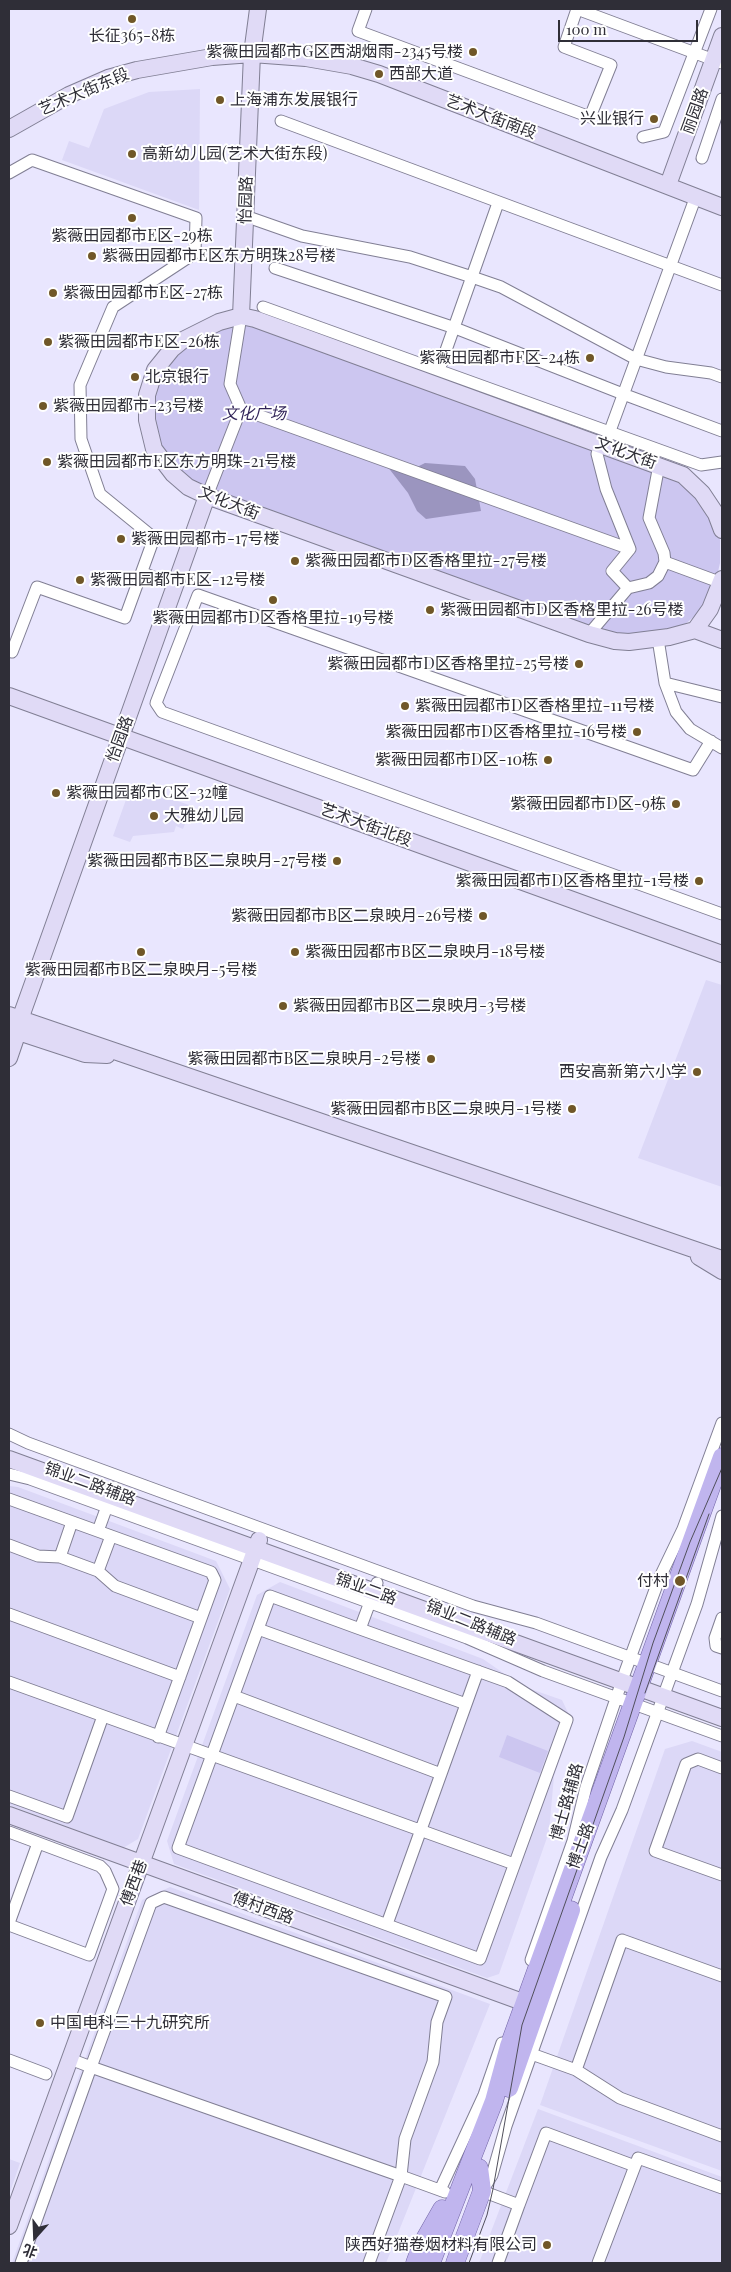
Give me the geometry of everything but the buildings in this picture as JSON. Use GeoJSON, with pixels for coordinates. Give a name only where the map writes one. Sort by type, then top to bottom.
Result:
{"type":"FeatureCollection","features":[{"type":"Feature","properties":{"kind":"main road","name":"博士路"},"geometry":{"type":"LineString","coordinates":[[445,2238],[473,2168],[526,2052],[644,1685],[722,1457]]}},
{"type":"Feature","properties":{"kind":"main road","name":"博士路"},"geometry":{"type":"LineString","coordinates":[[473,2168],[509,2046],[644,1685],[722,1486]]}},
{"type":"Feature","properties":{"kind":"main road"},"geometry":{"type":"LineString","coordinates":[[415,2263],[445,2192],[473,2168],[482,2191],[455,2263]]}},
{"type":"Feature","properties":{"kind":"main road"},"geometry":{"type":"LineString","coordinates":[[431,2263],[445,2238]]}},
{"type":"Feature","properties":{"kind":"main road"},"geometry":{"type":"LineString","coordinates":[[441,2263],[445,2238]]}},
{"type":"Feature","properties":{"kind":"street","name":"怡园路"},"geometry":{"type":"LineString","coordinates":[[248,9],[252,54]]}},
{"type":"Feature","properties":{"kind":"street","name":"怡园路"},"geometry":{"type":"LineString","coordinates":[[241,316],[252,54],[258,9]]}},
{"type":"Feature","properties":{"kind":"street"},"geometry":{"type":"LineString","coordinates":[[366,9],[358,30],[590,117],[611,65],[564,47],[576,9],[718,62]]}},
{"type":"Feature","properties":{"kind":"street"},"geometry":{"type":"LineString","coordinates":[[643,137],[664,132],[711,9]]}},
{"type":"Feature","properties":{"kind":"street","name":"丽园路"},"geometry":{"type":"LineString","coordinates":[[668,186],[718,62],[722,36]]}},
{"type":"Feature","properties":{"kind":"street","name":"艺术大街东段"},"geometry":{"type":"LineString","coordinates":[[9,128],[70,95],[108,78],[137,70],[212,57],[252,54]]}},
{"type":"Feature","properties":{"kind":"street","name":"艺术大街南段"},"geometry":{"type":"LineString","coordinates":[[252,54],[306,58],[352,66],[379,74],[722,207]]}},
{"type":"Feature","properties":{"kind":"street"},"geometry":{"type":"LineString","coordinates":[[702,158],[722,99]]}},
{"type":"Feature","properties":{"kind":"street"},"geometry":{"type":"LineString","coordinates":[[280,121],[722,285]]}},
{"type":"Feature","properties":{"kind":"street"},"geometry":{"type":"LineString","coordinates":[[9,173],[32,160],[196,218],[195,253],[113,307],[80,386],[81,439],[100,494],[154,538],[143,573],[125,618],[37,587],[12,652],[9,651]]}},
{"type":"Feature","properties":{"kind":"street"},"geometry":{"type":"LineString","coordinates":[[630,549],[606,489],[597,454],[605,440],[623,394],[696,196]]}},
{"type":"Feature","properties":{"kind":"street"},"geometry":{"type":"LineString","coordinates":[[439,370],[498,203]]}},
{"type":"Feature","properties":{"kind":"street"},"geometry":{"type":"LineString","coordinates":[[245,216],[302,236],[410,257],[472,277],[501,287],[636,359],[666,367],[711,373],[722,377]]}},
{"type":"Feature","properties":{"kind":"street"},"geometry":{"type":"LineString","coordinates":[[275,268],[455,328],[722,431]]}},
{"type":"Feature","properties":{"kind":"street"},"geometry":{"type":"LineString","coordinates":[[263,307],[439,370],[605,440],[701,465],[722,462]]}},
{"type":"Feature","properties":{"kind":"street"},"geometry":{"type":"LineString","coordinates":[[207,496],[240,409],[230,384],[241,316]]}},
{"type":"Feature","properties":{"kind":"street","name":"文化大街"},"geometry":{"type":"LineString","coordinates":[[695,630],[681,635],[658,639],[615,641],[590,634],[207,496],[188,486],[173,474],[154,449],[147,420],[147,395],[155,370],[183,340],[219,322],[241,316],[267,322],[605,440],[683,475],[702,493],[716,514],[722,530]]}},
{"type":"Feature","properties":{"kind":"street"},"geometry":{"type":"LineString","coordinates":[[240,409],[385,460],[479,496],[550,518],[630,549]]}},
{"type":"Feature","properties":{"kind":"street"},"geometry":{"type":"LineString","coordinates":[[590,634],[628,588],[649,583],[658,576],[665,562],[664,553],[649,518],[659,465]]}},
{"type":"Feature","properties":{"kind":"street","name":"怡园路"},"geometry":{"type":"LineString","coordinates":[[9,1058],[14,1021],[121,736],[207,496]]}},
{"type":"Feature","properties":{"kind":"street"},"geometry":{"type":"LineString","coordinates":[[628,588],[612,571],[630,549]]}},
{"type":"Feature","properties":{"kind":"street"},"geometry":{"type":"LineString","coordinates":[[665,562],[722,581],[710,609],[695,630],[722,640]]}},
{"type":"Feature","properties":{"kind":"street"},"geometry":{"type":"LineString","coordinates":[[143,573],[174,585]]}},
{"type":"Feature","properties":{"kind":"street"},"geometry":{"type":"LineString","coordinates":[[711,742],[693,770],[198,595],[156,703],[162,712],[722,914]]}},
{"type":"Feature","properties":{"kind":"street"},"geometry":{"type":"LineString","coordinates":[[658,639],[665,683],[676,712],[690,729],[722,748]]}},
{"type":"Feature","properties":{"kind":"street"},"geometry":{"type":"LineString","coordinates":[[665,683],[722,697]]}},
{"type":"Feature","properties":{"kind":"street","name":"艺术大街北段"},"geometry":{"type":"LineString","coordinates":[[9,696],[722,954]]}},
{"type":"Feature","properties":{"kind":"street"},"geometry":{"type":"LineString","coordinates":[[14,1021],[85,1054],[129,1056],[722,1259]]}},
{"type":"Feature","properties":{"kind":"street"},"geometry":{"type":"LineString","coordinates":[[14,1021],[722,1249]]}},
{"type":"Feature","properties":{"kind":"street"},"geometry":{"type":"LineString","coordinates":[[681,1244],[722,1271]]}},
{"type":"Feature","properties":{"kind":"street","name":"博士路辅路"},"geometry":{"type":"LineString","coordinates":[[644,1685],[659,1579],[683,1529],[722,1422]]}},
{"type":"Feature","properties":{"kind":"street","name":"锦业二路辅路"},"geometry":{"type":"LineString","coordinates":[[9,1434],[28,1443],[473,1606],[536,1623],[644,1685],[722,1736]]}},
{"type":"Feature","properties":{"kind":"street","name":"锦业二路"},"geometry":{"type":"LineString","coordinates":[[9,1449],[110,1497]]}},
{"type":"Feature","properties":{"kind":"street","name":"锦业二路"},"geometry":{"type":"LineString","coordinates":[[9,1459],[374,1592],[644,1685],[722,1708]]}},
{"type":"Feature","properties":{"kind":"street","name":"锦业二路辅路"},"geometry":{"type":"LineString","coordinates":[[9,1474],[110,1497]]}},
{"type":"Feature","properties":{"kind":"street"},"geometry":{"type":"LineString","coordinates":[[98,1531],[110,1497]]}},
{"type":"Feature","properties":{"kind":"street"},"geometry":{"type":"LineString","coordinates":[[9,1499],[211,1572],[215,1580],[158,1737]]}},
{"type":"Feature","properties":{"kind":"street","name":"博士路辅路"},"geometry":{"type":"LineString","coordinates":[[445,2192],[484,2095],[572,1842],[586,1787],[644,1685],[697,1604],[722,1516]]}},
{"type":"Feature","properties":{"kind":"street"},"geometry":{"type":"LineString","coordinates":[[60,1556],[72,1522]]}},
{"type":"Feature","properties":{"kind":"street"},"geometry":{"type":"LineString","coordinates":[[98,1571],[111,1536]]}},
{"type":"Feature","properties":{"kind":"street"},"geometry":{"type":"LineString","coordinates":[[9,1545],[38,1556],[60,1556],[98,1571],[115,1586],[201,1618]]}},
{"type":"Feature","properties":{"kind":"street","name":"傅西巷"},"geometry":{"type":"LineString","coordinates":[[9,2226],[256,1550]]}},
{"type":"Feature","properties":{"kind":"street"},"geometry":{"type":"LineString","coordinates":[[360,1629],[374,1592]]}},
{"type":"Feature","properties":{"kind":"street"},"geometry":{"type":"LineString","coordinates":[[270,1596],[360,1629],[508,1682],[567,1720],[480,1959],[178,1848],[270,1596]]}},
{"type":"Feature","properties":{"kind":"street"},"geometry":{"type":"LineString","coordinates":[[9,1614],[180,1677]]}},
{"type":"Feature","properties":{"kind":"street"},"geometry":{"type":"LineString","coordinates":[[722,1622],[714,1638],[716,1646],[722,1648]]}},
{"type":"Feature","properties":{"kind":"street"},"geometry":{"type":"LineString","coordinates":[[258,1629],[466,1704]]}},
{"type":"Feature","properties":{"kind":"street"},"geometry":{"type":"LineString","coordinates":[[386,1924],[478,1671]]}},
{"type":"Feature","properties":{"kind":"street"},"geometry":{"type":"LineString","coordinates":[[9,1682],[514,1864]]}},
{"type":"Feature","properties":{"kind":"street","name":"锦业二路辅路"},"geometry":{"type":"LineString","coordinates":[[644,1685],[722,1690]]}},
{"type":"Feature","properties":{"kind":"street","name":"锦业二路"},"geometry":{"type":"LineString","coordinates":[[644,1685],[722,1718]]}},
{"type":"Feature","properties":{"kind":"street"},"geometry":{"type":"LineString","coordinates":[[234,1696],[441,1774]]}},
{"type":"Feature","properties":{"kind":"street"},"geometry":{"type":"LineString","coordinates":[[9,1796],[66,1817],[103,1716]]}},
{"type":"Feature","properties":{"kind":"street"},"geometry":{"type":"LineString","coordinates":[[722,1768],[698,1759],[686,1764],[655,1850],[722,1875]]}},
{"type":"Feature","properties":{"kind":"street","name":"傅村西路"},"geometry":{"type":"LineString","coordinates":[[9,1815],[517,2000]]}},
{"type":"Feature","properties":{"kind":"street"},"geometry":{"type":"LineString","coordinates":[[9,1832],[100,1866],[106,1871],[112,1889],[89,1955],[9,1924],[38,1843]]}},
{"type":"Feature","properties":{"kind":"street"},"geometry":{"type":"LineString","coordinates":[[21,2263],[150,1903],[164,1897],[446,1997],[437,2022],[433,2062],[405,2140],[401,2176],[369,2263]]}},
{"type":"Feature","properties":{"kind":"street"},"geometry":{"type":"LineString","coordinates":[[576,2070],[622,1940],[722,1976]]}},
{"type":"Feature","properties":{"kind":"street"},"geometry":{"type":"LineString","coordinates":[[519,2205],[482,2191],[492,2175],[526,2052],[576,2070],[620,2098],[722,2136]]}},
{"type":"Feature","properties":{"kind":"street"},"geometry":{"type":"LineString","coordinates":[[70,2059],[445,2192]]}},
{"type":"Feature","properties":{"kind":"street"},"geometry":{"type":"LineString","coordinates":[[9,2060],[46,2074]]}},
{"type":"Feature","properties":{"kind":"street"},"geometry":{"type":"LineString","coordinates":[[498,2263],[546,2133],[635,2166]]}},
{"type":"Feature","properties":{"kind":"street"},"geometry":{"type":"LineString","coordinates":[[598,2263],[638,2158],[722,2188]]}},
{"type":"Feature","properties":{"kind":"shaded area","name":"高新幼儿园(艺术大街东段)"},"geometry":{"type":"Polygon","coordinates":[[[200,89],[199,210],[62,160],[69,141],[89,148],[104,109],[149,92],[200,89]]]}},
{"type":"Feature","properties":{"kind":"shaded area"},"geometry":{"type":"Polygon","coordinates":[[[425,463],[465,466],[475,479],[481,511],[426,519],[417,511],[408,493],[387,466],[415,468],[425,463]]]}},
{"type":"Feature","properties":{"kind":"shaded area","name":"大雅幼儿园"},"geometry":{"type":"Polygon","coordinates":[[[140,788],[192,806],[183,829],[176,826],[174,832],[133,836],[130,842],[113,836],[128,794],[137,797],[140,788]]]}},
{"type":"Feature","properties":{"kind":"shaded area","name":"西安高新第六小学"},"geometry":{"type":"Polygon","coordinates":[[[706,980],[722,985],[722,1187],[638,1158],[706,980]]]}},
{"type":"Feature","properties":{"kind":"shaded area"},"geometry":{"type":"Polygon","coordinates":[[[9,1486],[18,1487],[216,1561],[230,1589],[138,1839],[123,1848],[9,1805],[9,1486]]]}},
{"type":"Feature","properties":{"kind":"shaded area"},"geometry":{"type":"Polygon","coordinates":[[[280,1582],[483,1659],[522,1686],[562,1700],[573,1723],[554,1776],[549,1832],[499,1974],[487,1978],[174,1864],[167,1841],[257,1595],[280,1582]]]}},
{"type":"Feature","properties":{"kind":"shaded area"},"geometry":{"type":"Polygon","coordinates":[[[692,1741],[722,1752],[722,2171],[540,2105],[665,1749],[692,1741]]]}},
{"type":"Feature","properties":{"kind":"shaded area"},"geometry":{"type":"Polygon","coordinates":[[[170,1887],[490,2004],[386,2263],[12,2263],[142,1900],[170,1887]]]}},
{"type":"Feature","properties":{"kind":"shaded area"},"geometry":{"type":"Polygon","coordinates":[[[538,2109],[722,2177],[722,2263],[479,2263],[538,2109]]]}},
{"type":"Feature","properties":{"kind":"shaded area"},"geometry":{"type":"Polygon","coordinates":[[[9,2159],[20,2163],[9,2195],[9,2159]]]}},
{"type":"Feature","properties":{"kind":"green space","name":"文化广场"},"geometry":{"type":"Polygon","coordinates":[[[235,325],[255,325],[681,483],[692,493],[717,528],[720,540],[720,563],[715,585],[698,613],[682,627],[647,635],[607,633],[203,487],[188,478],[162,448],[151,416],[156,385],[173,354],[198,337],[235,325]]]}},
{"type":"Feature","properties":{"kind":"green space"},"geometry":{"type":"Polygon","coordinates":[[[507,1735],[548,1751],[540,1773],[499,1757],[507,1735]]]}},
{"type":"Feature","properties":{"kind":"tram line"},"geometry":{"type":"LineString","coordinates":[[469,2263],[487,2215],[493,2189],[522,2025],[624,1737],[653,1643],[690,1542],[722,1468]]}},
{"type":"Feature","properties":{"kind":"tram line"},"geometry":{"type":"LineString","coordinates":[[645,1693],[709,1514]]}},
{"type":"Feature","properties":{"kind":"place","name":"长征365-8栋"},"geometry":{"type":"Point","coordinates":[132,19]}},
{"type":"Feature","properties":{"kind":"place","name":"紫薇田园都市G区西湖烟雨-2345号楼"},"geometry":{"type":"Point","coordinates":[473,52]}},
{"type":"Feature","properties":{"kind":"place","name":"西部大道"},"geometry":{"type":"Point","coordinates":[379,74]}},
{"type":"Feature","properties":{"kind":"place","name":"上海浦东发展银行"},"geometry":{"type":"Point","coordinates":[220,100]}},
{"type":"Feature","properties":{"kind":"place","name":"兴业银行"},"geometry":{"type":"Point","coordinates":[654,119]}},
{"type":"Feature","properties":{"kind":"place","name":"高新幼儿园(艺术大街东段)"},"geometry":{"type":"Point","coordinates":[132,154]}},
{"type":"Feature","properties":{"kind":"place","name":"紫薇田园都市E区-29栋"},"geometry":{"type":"Point","coordinates":[132,218]}},
{"type":"Feature","properties":{"kind":"place","name":"紫薇田园都市E区东方明珠28号楼"},"geometry":{"type":"Point","coordinates":[92,256]}},
{"type":"Feature","properties":{"kind":"place","name":"紫薇田园都市E区-27栋"},"geometry":{"type":"Point","coordinates":[53,293]}},
{"type":"Feature","properties":{"kind":"place","name":"紫薇田园都市E区-26栋"},"geometry":{"type":"Point","coordinates":[48,342]}},
{"type":"Feature","properties":{"kind":"place","name":"紫薇田园都市F区-24栋"},"geometry":{"type":"Point","coordinates":[590,358]}},
{"type":"Feature","properties":{"kind":"place","name":"北京银行"},"geometry":{"type":"Point","coordinates":[135,377]}},
{"type":"Feature","properties":{"kind":"place","name":"紫薇田园都市-23号楼"},"geometry":{"type":"Point","coordinates":[43,406]}},
{"type":"Feature","properties":{"kind":"place","name":"紫薇田园都市E区东方明珠-21号楼"},"geometry":{"type":"Point","coordinates":[47,462]}},
{"type":"Feature","properties":{"kind":"place","name":"紫薇田园都市-17号楼"},"geometry":{"type":"Point","coordinates":[121,539]}},
{"type":"Feature","properties":{"kind":"place","name":"紫薇田园都市D区香格里拉-27号楼"},"geometry":{"type":"Point","coordinates":[295,561]}},
{"type":"Feature","properties":{"kind":"place","name":"紫薇田园都市E区-12号楼"},"geometry":{"type":"Point","coordinates":[80,580]}},
{"type":"Feature","properties":{"kind":"place","name":"紫薇田园都市D区香格里拉-19号楼"},"geometry":{"type":"Point","coordinates":[273,600]}},
{"type":"Feature","properties":{"kind":"place","name":"紫薇田园都市D区香格里拉-26号楼"},"geometry":{"type":"Point","coordinates":[430,610]}},
{"type":"Feature","properties":{"kind":"place","name":"紫薇田园都市D区香格里拉-25号楼"},"geometry":{"type":"Point","coordinates":[579,664]}},
{"type":"Feature","properties":{"kind":"place","name":"紫薇田园都市D区香格里拉-11号楼"},"geometry":{"type":"Point","coordinates":[405,706]}},
{"type":"Feature","properties":{"kind":"place","name":"紫薇田园都市D区香格里拉-16号楼"},"geometry":{"type":"Point","coordinates":[637,732]}},
{"type":"Feature","properties":{"kind":"place","name":"紫薇田园都市D区-10栋"},"geometry":{"type":"Point","coordinates":[548,760]}},
{"type":"Feature","properties":{"kind":"place","name":"紫薇田园都市C区-32幢"},"geometry":{"type":"Point","coordinates":[56,793]}},
{"type":"Feature","properties":{"kind":"place","name":"紫薇田园都市D区-9栋"},"geometry":{"type":"Point","coordinates":[676,804]}},
{"type":"Feature","properties":{"kind":"place","name":"大雅幼儿园"},"geometry":{"type":"Point","coordinates":[154,816]}},
{"type":"Feature","properties":{"kind":"place","name":"紫薇田园都市B区二泉映月-27号楼"},"geometry":{"type":"Point","coordinates":[337,861]}},
{"type":"Feature","properties":{"kind":"place","name":"紫薇田园都市D区香格里拉-1号楼"},"geometry":{"type":"Point","coordinates":[699,881]}},
{"type":"Feature","properties":{"kind":"place","name":"紫薇田园都市B区二泉映月-26号楼"},"geometry":{"type":"Point","coordinates":[483,916]}},
{"type":"Feature","properties":{"kind":"place","name":"紫薇田园都市B区二泉映月-5号楼"},"geometry":{"type":"Point","coordinates":[141,952]}},
{"type":"Feature","properties":{"kind":"place","name":"紫薇田园都市B区二泉映月-18号楼"},"geometry":{"type":"Point","coordinates":[295,952]}},
{"type":"Feature","properties":{"kind":"place","name":"紫薇田园都市B区二泉映月-3号楼"},"geometry":{"type":"Point","coordinates":[283,1006]}},
{"type":"Feature","properties":{"kind":"place","name":"紫薇田园都市B区二泉映月-2号楼"},"geometry":{"type":"Point","coordinates":[431,1059]}},
{"type":"Feature","properties":{"kind":"place","name":"西安高新第六小学"},"geometry":{"type":"Point","coordinates":[697,1072]}},
{"type":"Feature","properties":{"kind":"place","name":"紫薇田园都市B区二泉映月-1号楼"},"geometry":{"type":"Point","coordinates":[572,1109]}},
{"type":"Feature","properties":{"kind":"place","name":"付村"},"geometry":{"type":"Point","coordinates":[680,1581]}},
{"type":"Feature","properties":{"kind":"place","name":"中国电科三十九研究所"},"geometry":{"type":"Point","coordinates":[40,2023]}},
{"type":"Feature","properties":{"kind":"place","name":"陕西好猫卷烟材料有限公司"},"geometry":{"type":"Point","coordinates":[547,2245]}}]}
